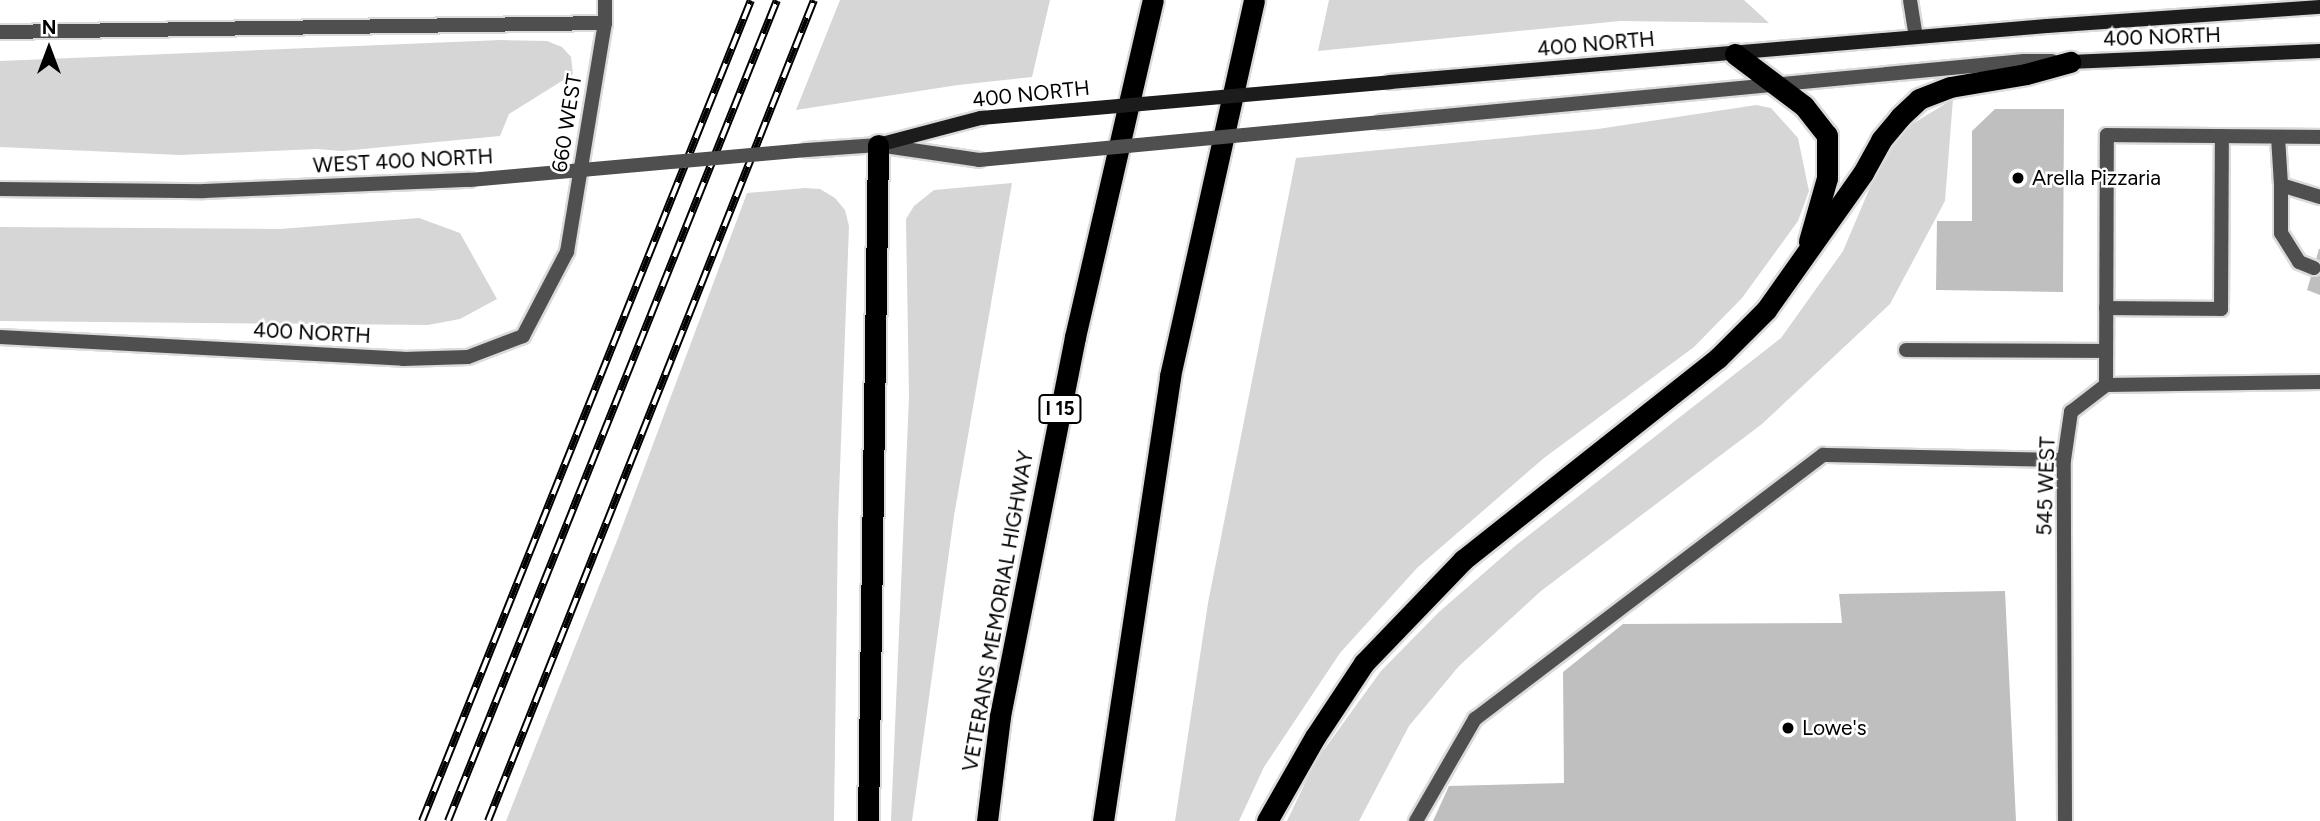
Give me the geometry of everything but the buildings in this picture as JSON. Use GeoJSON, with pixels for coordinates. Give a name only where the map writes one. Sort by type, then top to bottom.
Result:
{"type":"FeatureCollection","features":[{"type":"Feature","properties":{"kind":"highway","name":"VETERANS MEMORIAL HIGHWAY"},"geometry":{"type":"LineString","coordinates":[[987,821],[1000,716],[1074,337],[1153,0]]}},
{"type":"Feature","properties":{"kind":"highway"},"geometry":{"type":"LineString","coordinates":[[1103,821],[1170,376],[1254,0]]}},
{"type":"Feature","properties":{"kind":"highway"},"geometry":{"type":"LineString","coordinates":[[1735,54],[1804,106],[1827,135],[1828,178],[1804,260]]}},
{"type":"Feature","properties":{"kind":"highway"},"geometry":{"type":"LineString","coordinates":[[1267,821],[1315,737],[1364,663],[1463,560],[1718,358],[1766,310],[1804,260],[1863,173],[1881,140],[1919,99],[1950,88],[2026,74],[2070,62]]}},
{"type":"Feature","properties":{"kind":"highway"},"geometry":{"type":"LineString","coordinates":[[868,821],[878,145]]}},
{"type":"Feature","properties":{"kind":"main road","name":"400 NORTH"},"geometry":{"type":"LineString","coordinates":[[878,145],[981,118],[1916,37],[2320,7]]}},
{"type":"Feature","properties":{"kind":"main road","name":"400 NORTH"},"geometry":{"type":"LineString","coordinates":[[2070,62],[2320,51]]}},
{"type":"Feature","properties":{"kind":"street","name":"660 WEST"},"geometry":{"type":"LineString","coordinates":[[567,252],[605,23],[605,0]]}},
{"type":"Feature","properties":{"kind":"street"},"geometry":{"type":"LineString","coordinates":[[1910,0],[1916,37]]}},
{"type":"Feature","properties":{"kind":"street"},"geometry":{"type":"LineString","coordinates":[[0,32],[605,23]]}},
{"type":"Feature","properties":{"kind":"street","name":"400 NORTH"},"geometry":{"type":"LineString","coordinates":[[807,150],[878,145],[979,160],[2024,61],[2070,62]]}},
{"type":"Feature","properties":{"kind":"street"},"geometry":{"type":"LineString","coordinates":[[2320,137],[2107,135],[2106,385],[2320,382]]}},
{"type":"Feature","properties":{"kind":"street"},"geometry":{"type":"LineString","coordinates":[[2106,308],[2221,309],[2222,136]]}},
{"type":"Feature","properties":{"kind":"street"},"geometry":{"type":"LineString","coordinates":[[2278,137],[2281,233],[2299,262],[2314,268]]}},
{"type":"Feature","properties":{"kind":"street","name":"WEST 400 NORTH"},"geometry":{"type":"LineString","coordinates":[[0,189],[204,191],[470,180],[807,150]]}},
{"type":"Feature","properties":{"kind":"street"},"geometry":{"type":"LineString","coordinates":[[2281,185],[2320,197]]}},
{"type":"Feature","properties":{"kind":"street","name":"400 NORTH"},"geometry":{"type":"LineString","coordinates":[[0,337],[403,359],[468,357],[523,336],[567,252]]}},
{"type":"Feature","properties":{"kind":"street"},"geometry":{"type":"LineString","coordinates":[[1906,350],[2106,351]]}},
{"type":"Feature","properties":{"kind":"street","name":"545 WEST"},"geometry":{"type":"LineString","coordinates":[[2065,821],[2064,460],[2071,412],[2106,385]]}},
{"type":"Feature","properties":{"kind":"street"},"geometry":{"type":"LineString","coordinates":[[1416,821],[1475,719],[1823,455],[2064,460]]}},
{"type":"Feature","properties":{"kind":"shaded area"},"geometry":{"type":"Polygon","coordinates":[[[840,0],[1050,0],[1032,77],[958,85],[796,110],[840,0]]]}},
{"type":"Feature","properties":{"kind":"shaded area"},"geometry":{"type":"Polygon","coordinates":[[[1329,0],[1744,0],[1769,23],[1620,21],[1318,51],[1329,0]]]}},
{"type":"Feature","properties":{"kind":"shaded area"},"geometry":{"type":"Polygon","coordinates":[[[501,40],[547,41],[562,47],[571,57],[573,74],[509,114],[500,136],[342,151],[317,149],[180,155],[0,147],[0,61],[501,40]]]}},
{"type":"Feature","properties":{"kind":"shaded area"},"geometry":{"type":"Polygon","coordinates":[[[1953,99],[1945,201],[1890,304],[1762,424],[1541,591],[1459,666],[1409,726],[1359,821],[1287,821],[1315,762],[1381,671],[1439,612],[1515,546],[1781,338],[1843,251],[1880,164],[1901,131],[1953,99]]]}},
{"type":"Feature","properties":{"kind":"shaded area"},"geometry":{"type":"Polygon","coordinates":[[[1756,105],[1771,108],[1798,138],[1809,191],[1798,221],[1742,298],[1694,347],[1544,458],[1417,568],[1340,653],[1264,767],[1239,821],[1175,821],[1208,603],[1296,158],[1598,129],[1756,105]]]}},
{"type":"Feature","properties":{"kind":"shaded area"},"geometry":{"type":"Polygon","coordinates":[[[1012,183],[954,516],[912,821],[891,821],[909,397],[906,219],[914,206],[934,190],[1012,183]]]}},
{"type":"Feature","properties":{"kind":"shaded area"},"geometry":{"type":"Polygon","coordinates":[[[820,189],[835,198],[845,210],[849,226],[838,522],[834,821],[506,821],[618,538],[747,193],[820,189]]]}},
{"type":"Feature","properties":{"kind":"shaded area"},"geometry":{"type":"Polygon","coordinates":[[[419,218],[460,233],[497,299],[460,319],[428,325],[0,321],[0,227],[280,229],[419,218]]]}},
{"type":"Feature","properties":{"kind":"railway"},"geometry":{"type":"LineString","coordinates":[[422,821],[751,0]]}},
{"type":"Feature","properties":{"kind":"railway"},"geometry":{"type":"LineString","coordinates":[[448,821],[777,0]]}},
{"type":"Feature","properties":{"kind":"railway"},"geometry":{"type":"LineString","coordinates":[[488,821],[814,0]]}},
{"type":"Feature","properties":{"kind":"place","name":"Arella Pizzaria"},"geometry":{"type":"Point","coordinates":[2018,178]}},
{"type":"Feature","properties":{"kind":"place","name":"Lowe's"},"geometry":{"type":"Point","coordinates":[1788,728]}}]}
